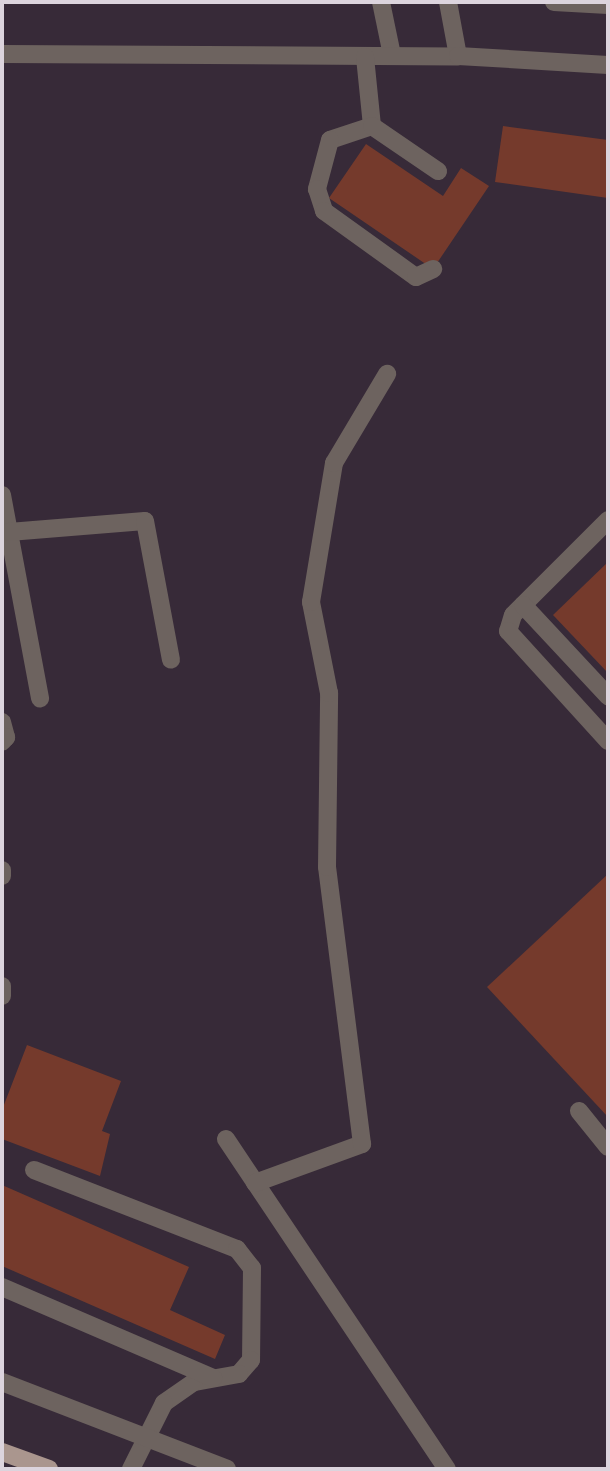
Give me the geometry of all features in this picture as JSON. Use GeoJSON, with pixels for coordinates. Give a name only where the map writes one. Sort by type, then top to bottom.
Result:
{"type":"FeatureCollection","features":[{"type":"Feature","properties":{"kind":"main road"},"geometry":{"type":"LineString","coordinates":[[2,1452],[48,1469]]}},
{"type":"Feature","properties":{"kind":"street"},"geometry":{"type":"LineString","coordinates":[[381,2],[392,55]]}},
{"type":"Feature","properties":{"kind":"street"},"geometry":{"type":"LineString","coordinates":[[448,2],[458,55]]}},
{"type":"Feature","properties":{"kind":"street"},"geometry":{"type":"LineString","coordinates":[[554,2],[608,5]]}},
{"type":"Feature","properties":{"kind":"street"},"geometry":{"type":"LineString","coordinates":[[2,54],[365,57],[458,55],[608,65]]}},
{"type":"Feature","properties":{"kind":"street"},"geometry":{"type":"LineString","coordinates":[[365,57],[372,126],[438,172]]}},
{"type":"Feature","properties":{"kind":"street"},"geometry":{"type":"LineString","coordinates":[[372,126],[330,140],[317,189],[324,211],[416,277],[433,269]]}},
{"type":"Feature","properties":{"kind":"street"},"geometry":{"type":"LineString","coordinates":[[255,1183],[362,1144],[327,867],[329,692],[311,602],[334,463],[387,374]]}},
{"type":"Feature","properties":{"kind":"street"},"geometry":{"type":"LineString","coordinates":[[2,495],[40,698]]}},
{"type":"Feature","properties":{"kind":"street"},"geometry":{"type":"LineString","coordinates":[[9,531],[145,520],[171,660]]}},
{"type":"Feature","properties":{"kind":"street"},"geometry":{"type":"LineString","coordinates":[[608,520],[513,615],[508,631],[608,740]]}},
{"type":"Feature","properties":{"kind":"street"},"geometry":{"type":"LineString","coordinates":[[523,605],[608,696]]}},
{"type":"Feature","properties":{"kind":"street"},"geometry":{"type":"LineString","coordinates":[[2,722],[6,737],[2,742]]}},
{"type":"Feature","properties":{"kind":"street"},"geometry":{"type":"LineString","coordinates":[[2,870],[2,876]]}},
{"type":"Feature","properties":{"kind":"street"},"geometry":{"type":"LineString","coordinates":[[2,986],[2,996]]}},
{"type":"Feature","properties":{"kind":"street"},"geometry":{"type":"LineString","coordinates":[[579,1111],[608,1147]]}},
{"type":"Feature","properties":{"kind":"street"},"geometry":{"type":"LineString","coordinates":[[226,1139],[447,1469]]}},
{"type":"Feature","properties":{"kind":"street"},"geometry":{"type":"LineString","coordinates":[[34,1170],[237,1250],[252,1268],[251,1360],[239,1374],[194,1382],[164,1403],[143,1437],[131,1469]]}},
{"type":"Feature","properties":{"kind":"street"},"geometry":{"type":"LineString","coordinates":[[2,1287],[213,1378]]}},
{"type":"Feature","properties":{"kind":"street"},"geometry":{"type":"LineString","coordinates":[[2,1382],[227,1469]]}},
{"type":"Feature","properties":{"kind":"building"},"geometry":{"type":"Polygon","coordinates":[[[503,126],[608,140],[608,198],[495,182],[503,126]]]}},
{"type":"Feature","properties":{"kind":"building"},"geometry":{"type":"Polygon","coordinates":[[[366,144],[443,196],[461,168],[489,186],[433,269],[329,198],[366,144]]]}},
{"type":"Feature","properties":{"kind":"building"},"geometry":{"type":"Polygon","coordinates":[[[608,562],[608,673],[553,615],[608,562]]]}},
{"type":"Feature","properties":{"kind":"building"},"geometry":{"type":"Polygon","coordinates":[[[608,874],[608,1117],[487,987],[608,874]]]}},
{"type":"Feature","properties":{"kind":"building"},"geometry":{"type":"Polygon","coordinates":[[[27,1045],[121,1081],[102,1131],[110,1134],[100,1176],[2,1139],[2,1110],[27,1045]]]}},
{"type":"Feature","properties":{"kind":"building"},"geometry":{"type":"Polygon","coordinates":[[[2,1185],[189,1267],[170,1310],[225,1335],[215,1359],[2,1266],[2,1185]]]}}]}
